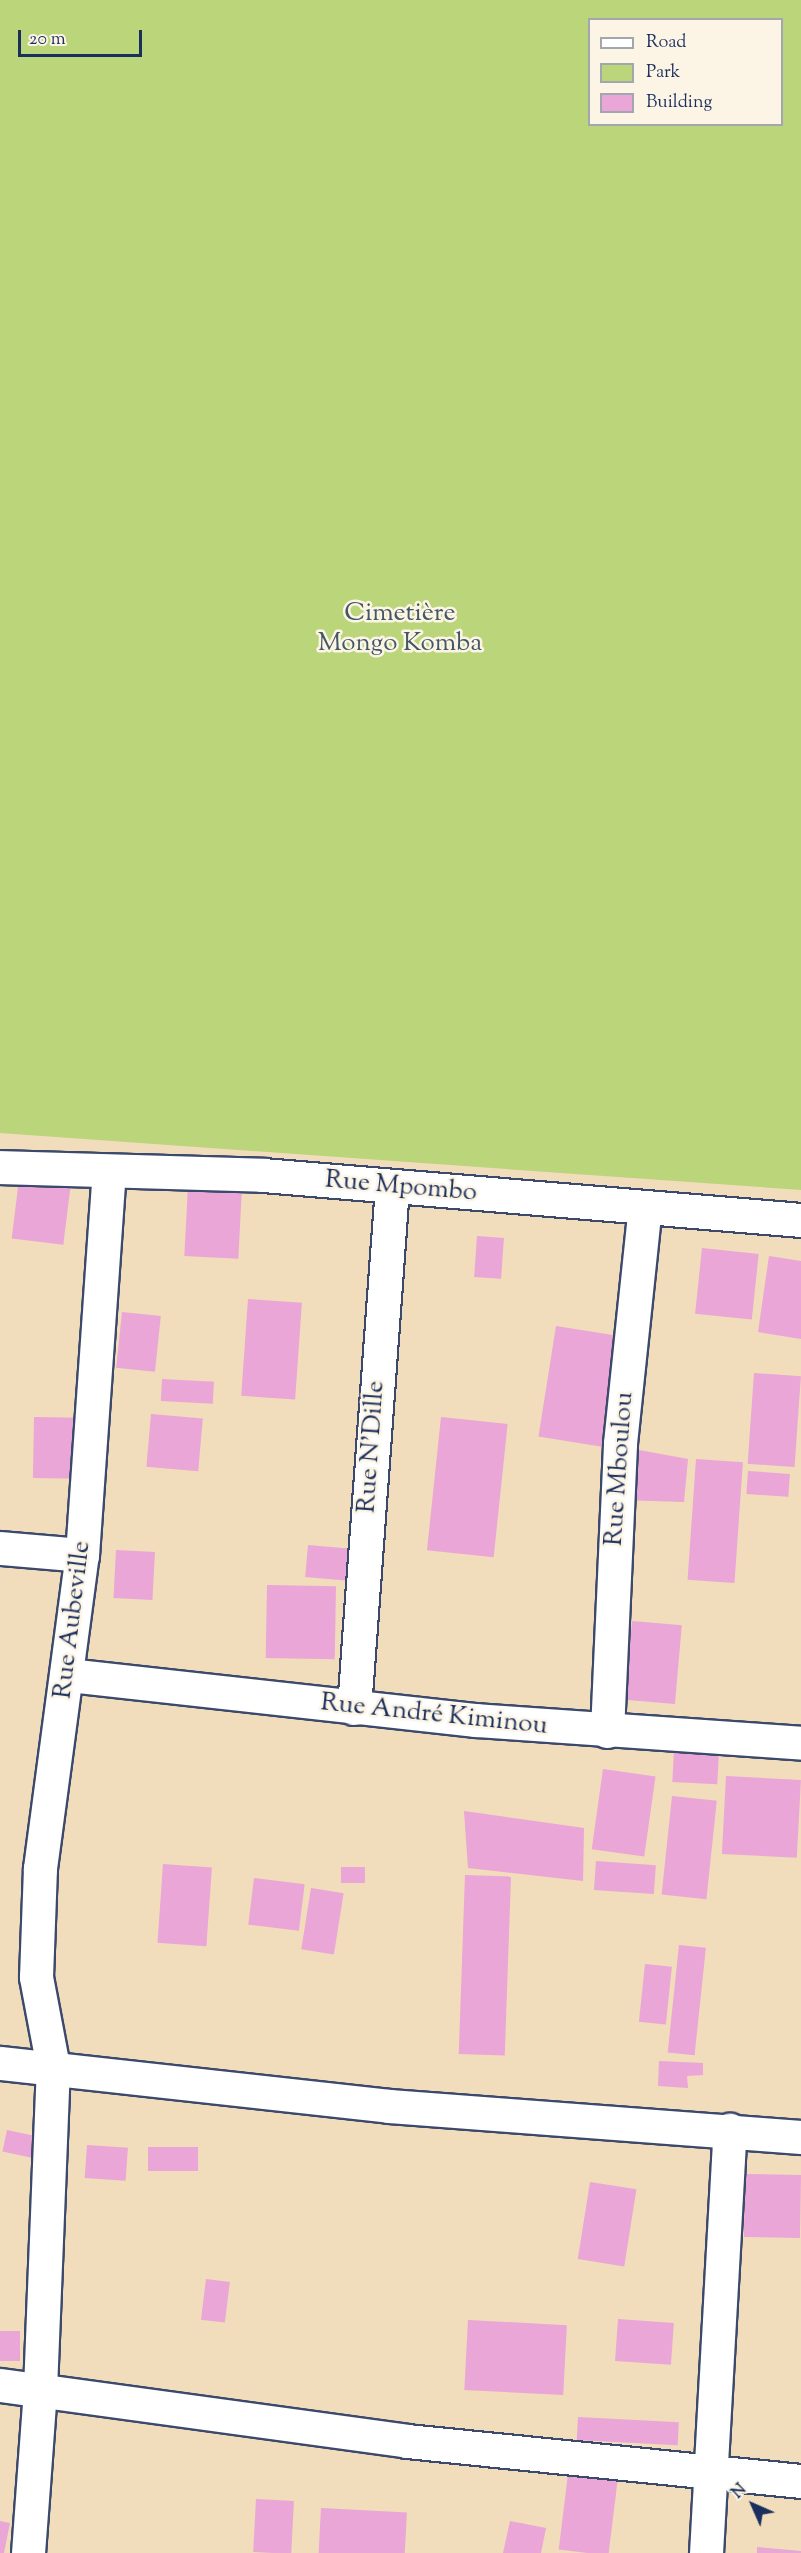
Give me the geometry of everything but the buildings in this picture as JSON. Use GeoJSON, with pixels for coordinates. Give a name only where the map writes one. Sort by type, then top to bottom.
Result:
{"type":"FeatureCollection","features":[{"type":"Feature","properties":{"kind":"street","name":"Rue Mpombo"},"geometry":{"type":"LineString","coordinates":[[0,1167],[263,1175],[801,1220]]}},
{"type":"Feature","properties":{"kind":"street","name":"Rue Aubeville"},"geometry":{"type":"LineString","coordinates":[[28,2553],[40,2389],[52,2067],[36,1977],[39,1879],[68,1675],[82,1556],[109,1171]]}},
{"type":"Feature","properties":{"kind":"street","name":"Rue N'Dille"},"geometry":{"type":"LineString","coordinates":[[354,1708],[392,1187]]}},
{"type":"Feature","properties":{"kind":"street","name":"Rue Mboulou"},"geometry":{"type":"LineString","coordinates":[[607,1731],[620,1443],[645,1207]]}},
{"type":"Feature","properties":{"kind":"street"},"geometry":{"type":"LineString","coordinates":[[0,1548],[82,1556]]}},
{"type":"Feature","properties":{"kind":"street","name":"Rue André Kiminou"},"geometry":{"type":"LineString","coordinates":[[68,1675],[354,1708],[607,1731],[801,1743]]}},
{"type":"Feature","properties":{"kind":"street"},"geometry":{"type":"LineString","coordinates":[[0,2063],[389,2106],[801,2136]]}},
{"type":"Feature","properties":{"kind":"street"},"geometry":{"type":"LineString","coordinates":[[706,2553],[730,2130]]}},
{"type":"Feature","properties":{"kind":"street"},"geometry":{"type":"LineString","coordinates":[[0,2385],[407,2441],[801,2481]]}},
{"type":"Feature","properties":{"kind":"green space","name":"Cimetière Mongo Komba"},"geometry":{"type":"Polygon","coordinates":[[[0,0],[801,0],[801,1190],[0,1133],[0,0]]]}}]}
